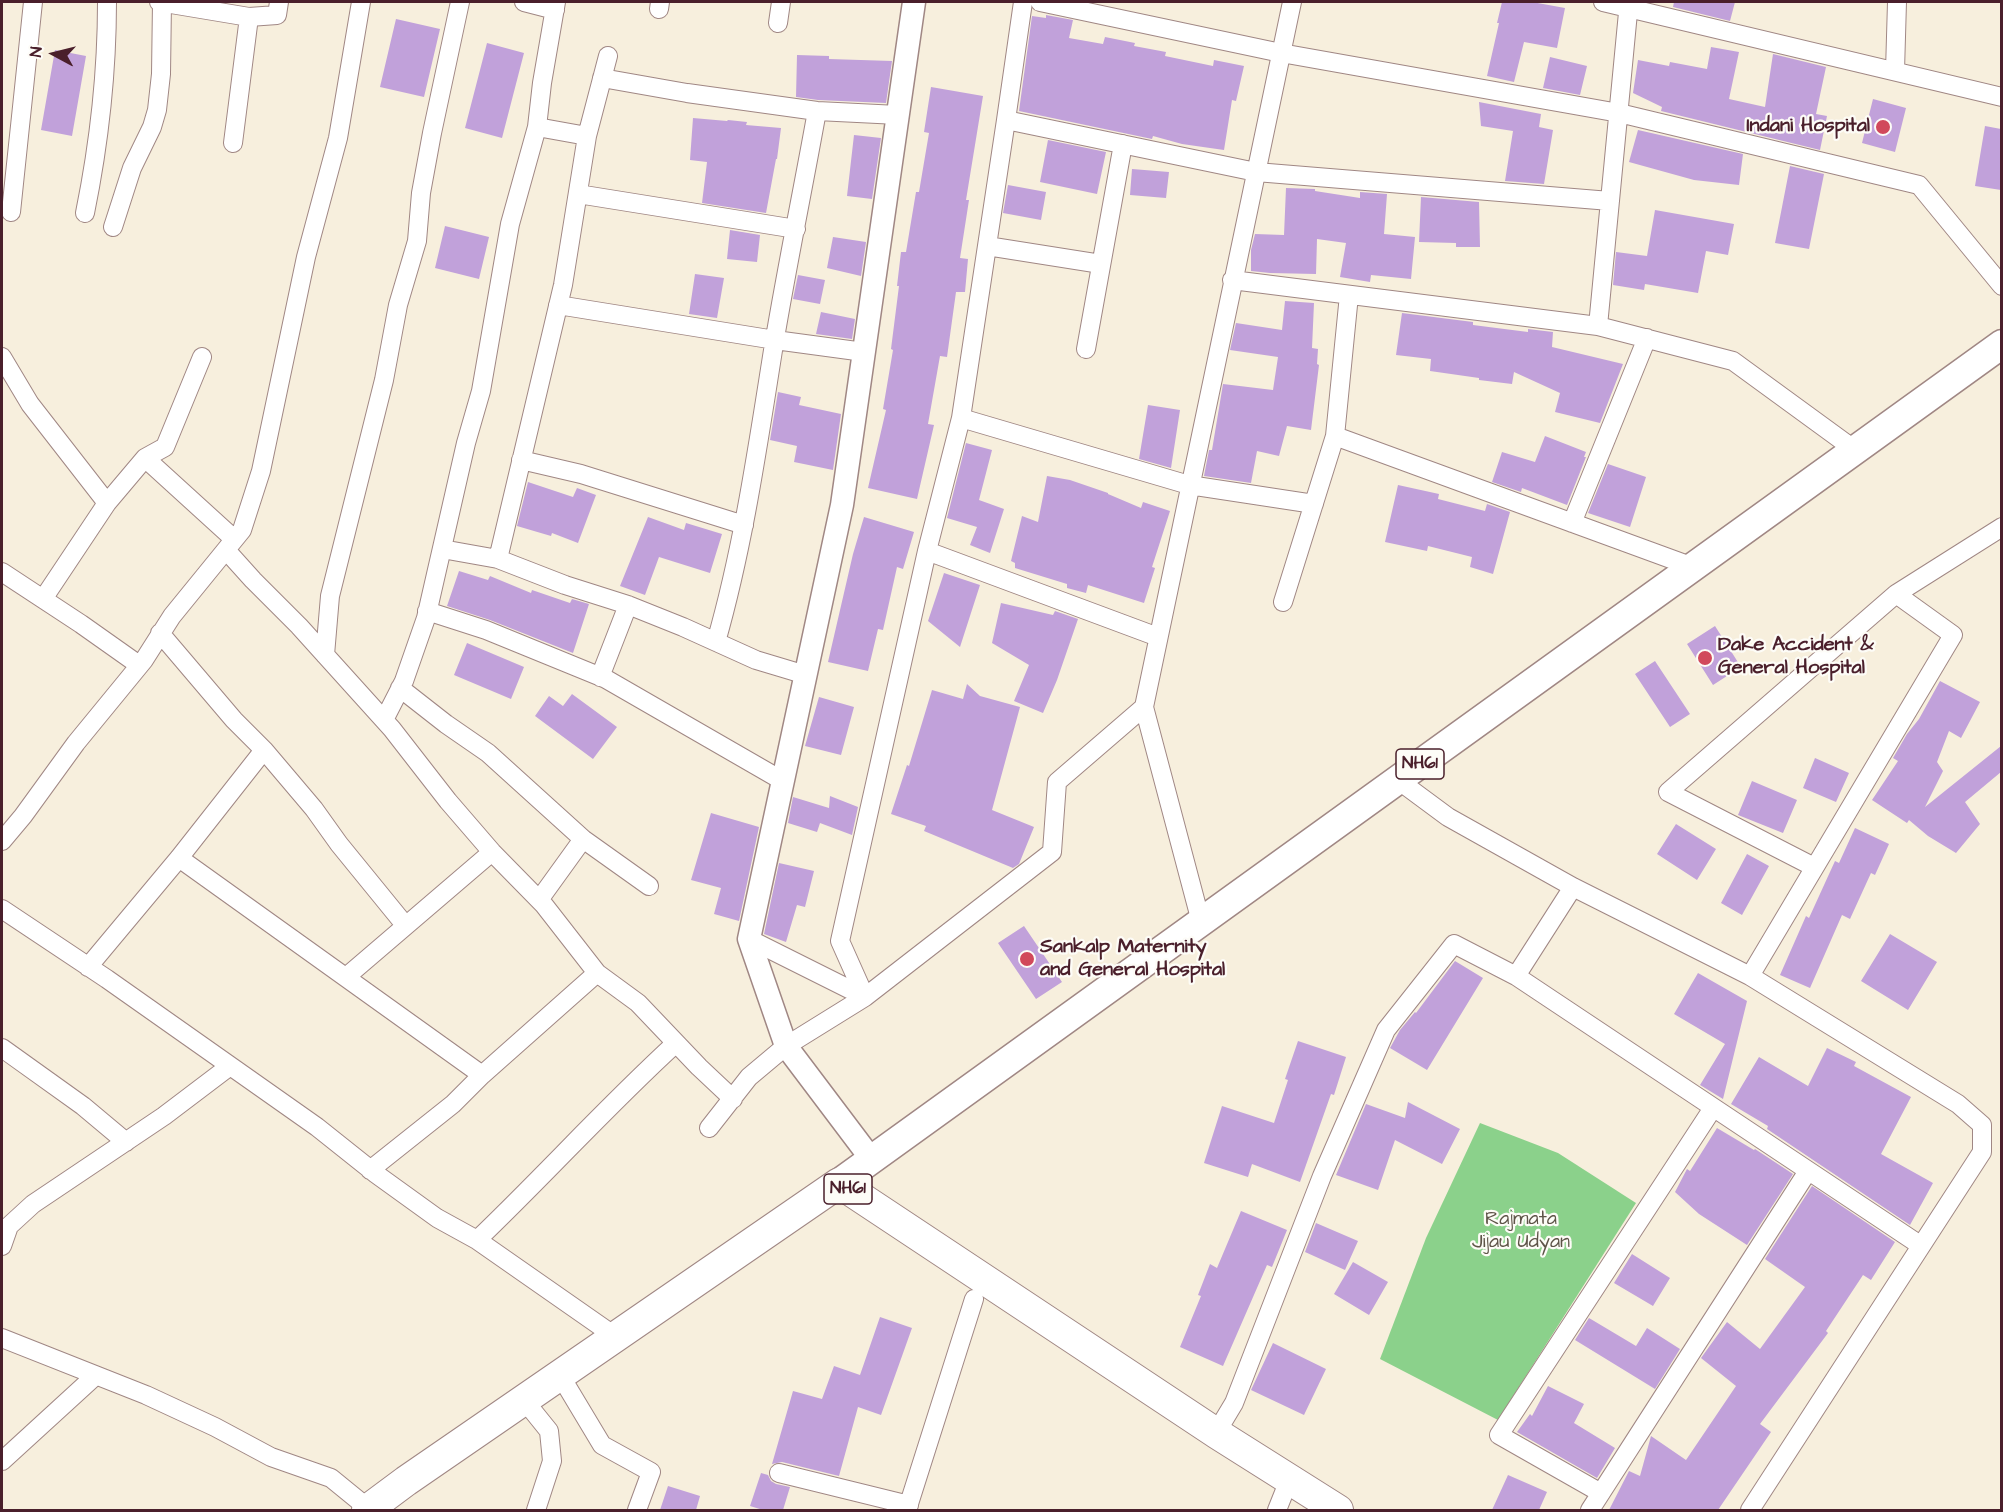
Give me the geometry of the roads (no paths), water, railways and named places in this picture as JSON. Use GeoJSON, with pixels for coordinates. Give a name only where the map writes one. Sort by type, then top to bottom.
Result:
{"type":"FeatureCollection","features":[{"type":"Feature","properties":{"kind":"highway","name":"NH61"},"geometry":{"type":"LineString","coordinates":[[368,1510],[405,1481],[839,1183],[1216,1433],[1338,1510]]}},
{"type":"Feature","properties":{"kind":"main road","name":"NH61"},"geometry":{"type":"LineString","coordinates":[[839,1183],[2001,345]]}},
{"type":"Feature","properties":{"kind":"street"},"geometry":{"type":"LineString","coordinates":[[11,212],[33,2]]}},
{"type":"Feature","properties":{"kind":"street"},"geometry":{"type":"LineString","coordinates":[[85,213],[93,177],[107,50],[107,2]]}},
{"type":"Feature","properties":{"kind":"street"},"geometry":{"type":"LineString","coordinates":[[113,227],[132,168],[157,110],[161,74],[161,2],[200,5],[249,17],[277,15],[279,2]]}},
{"type":"Feature","properties":{"kind":"street"},"geometry":{"type":"LineString","coordinates":[[2,841],[76,743],[139,665],[172,616],[242,530],[261,471],[306,257],[338,138],[361,2]]}},
{"type":"Feature","properties":{"kind":"street"},"geometry":{"type":"LineString","coordinates":[[325,655],[330,596],[384,380],[398,305],[417,241],[421,193],[460,2]]}},
{"type":"Feature","properties":{"kind":"street"},"geometry":{"type":"LineString","coordinates":[[384,720],[400,688],[427,611],[466,443],[481,391],[510,224],[537,127],[542,83],[556,6],[524,2]]}},
{"type":"Feature","properties":{"kind":"street"},"geometry":{"type":"LineString","coordinates":[[778,23],[781,2]]}},
{"type":"Feature","properties":{"kind":"street"},"geometry":{"type":"LineString","coordinates":[[872,1160],[786,1046],[748,939],[842,505],[914,2]]}},
{"type":"Feature","properties":{"kind":"street"},"geometry":{"type":"LineString","coordinates":[[865,998],[840,941],[927,551],[961,418],[1023,2]]}},
{"type":"Feature","properties":{"kind":"street"},"geometry":{"type":"LineString","coordinates":[[1040,2],[1281,52],[1619,113],[1919,185],[2001,286]]}},
{"type":"Feature","properties":{"kind":"street"},"geometry":{"type":"LineString","coordinates":[[1201,922],[1144,707],[1292,2]]}},
{"type":"Feature","properties":{"kind":"street"},"geometry":{"type":"LineString","coordinates":[[1603,2],[1629,5],[2001,97]]}},
{"type":"Feature","properties":{"kind":"street"},"geometry":{"type":"LineString","coordinates":[[1895,71],[1897,2]]}},
{"type":"Feature","properties":{"kind":"street"},"geometry":{"type":"LineString","coordinates":[[1598,326],[1629,5]]}},
{"type":"Feature","properties":{"kind":"street"},"geometry":{"type":"LineString","coordinates":[[233,143],[249,17]]}},
{"type":"Feature","properties":{"kind":"street"},"geometry":{"type":"LineString","coordinates":[[498,559],[558,305],[587,136],[608,56]]}},
{"type":"Feature","properties":{"kind":"street"},"geometry":{"type":"LineString","coordinates":[[603,78],[687,93],[817,111],[898,115]]}},
{"type":"Feature","properties":{"kind":"street"},"geometry":{"type":"LineString","coordinates":[[716,642],[731,590],[744,525],[817,111]]}},
{"type":"Feature","properties":{"kind":"street"},"geometry":{"type":"LineString","coordinates":[[1006,120],[1256,172],[1610,201]]}},
{"type":"Feature","properties":{"kind":"street"},"geometry":{"type":"LineString","coordinates":[[537,127],[587,136]]}},
{"type":"Feature","properties":{"kind":"street"},"geometry":{"type":"LineString","coordinates":[[1086,349],[1123,144]]}},
{"type":"Feature","properties":{"kind":"street"},"geometry":{"type":"LineString","coordinates":[[578,194],[796,229]]}},
{"type":"Feature","properties":{"kind":"street"},"geometry":{"type":"LineString","coordinates":[[987,246],[1101,264]]}},
{"type":"Feature","properties":{"kind":"street"},"geometry":{"type":"LineString","coordinates":[[1232,280],[1598,326],[1733,361],[1855,450]]}},
{"type":"Feature","properties":{"kind":"street"},"geometry":{"type":"LineString","coordinates":[[1283,602],[1335,436],[1349,295]]}},
{"type":"Feature","properties":{"kind":"street"},"geometry":{"type":"LineString","coordinates":[[558,305],[864,352]]}},
{"type":"Feature","properties":{"kind":"street"},"geometry":{"type":"LineString","coordinates":[[1572,523],[1647,338]]}},
{"type":"Feature","properties":{"kind":"street"},"geometry":{"type":"LineString","coordinates":[[2,357],[30,404],[107,503]]}},
{"type":"Feature","properties":{"kind":"street"},"geometry":{"type":"LineString","coordinates":[[43,599],[107,503],[146,458],[165,447],[202,357]]}},
{"type":"Feature","properties":{"kind":"street"},"geometry":{"type":"LineString","coordinates":[[961,418],[1190,485],[1314,504]]}},
{"type":"Feature","properties":{"kind":"street"},"geometry":{"type":"LineString","coordinates":[[1335,436],[1693,567]]}},
{"type":"Feature","properties":{"kind":"street"},"geometry":{"type":"LineString","coordinates":[[146,458],[230,545],[253,580],[299,626],[384,720],[448,801],[492,852],[539,900],[597,973],[638,1003],[733,1099]]}},
{"type":"Feature","properties":{"kind":"street"},"geometry":{"type":"LineString","coordinates":[[521,460],[592,477],[744,525]]}},
{"type":"Feature","properties":{"kind":"street"},"geometry":{"type":"LineString","coordinates":[[1814,867],[1668,792],[1896,594],[2001,527]]}},
{"type":"Feature","properties":{"kind":"street"},"geometry":{"type":"LineString","coordinates":[[442,549],[498,559],[565,585],[628,605],[756,660],[806,675]]}},
{"type":"Feature","properties":{"kind":"street"},"geometry":{"type":"LineString","coordinates":[[927,551],[1158,637]]}},
{"type":"Feature","properties":{"kind":"street"},"geometry":{"type":"LineString","coordinates":[[4,577],[43,599],[139,665]]}},
{"type":"Feature","properties":{"kind":"street"},"geometry":{"type":"LineString","coordinates":[[1750,976],[1953,635],[1896,594]]}},
{"type":"Feature","properties":{"kind":"street"},"geometry":{"type":"LineString","coordinates":[[600,676],[628,605]]}},
{"type":"Feature","properties":{"kind":"street"},"geometry":{"type":"LineString","coordinates":[[427,611],[486,630],[600,676],[783,782]]}},
{"type":"Feature","properties":{"kind":"street"},"geometry":{"type":"LineString","coordinates":[[160,633],[314,809],[339,844],[405,925]]}},
{"type":"Feature","properties":{"kind":"street"},"geometry":{"type":"LineString","coordinates":[[400,688],[488,753],[583,839],[649,886]]}},
{"type":"Feature","properties":{"kind":"street"},"geometry":{"type":"LineString","coordinates":[[709,1128],[749,1077],[786,1046],[865,998],[1052,852],[1058,782],[1144,707]]}},
{"type":"Feature","properties":{"kind":"street"},"geometry":{"type":"LineString","coordinates":[[88,967],[179,858],[264,750]]}},
{"type":"Feature","properties":{"kind":"street"},"geometry":{"type":"LineString","coordinates":[[1398,780],[1448,817],[1573,887],[1750,976],[1958,1104],[1982,1125],[1982,1152],[1750,1510]]}},
{"type":"Feature","properties":{"kind":"street"},"geometry":{"type":"LineString","coordinates":[[539,900],[583,839]]}},
{"type":"Feature","properties":{"kind":"street"},"geometry":{"type":"LineString","coordinates":[[346,977],[492,852]]}},
{"type":"Feature","properties":{"kind":"street"},"geometry":{"type":"LineString","coordinates":[[179,858],[482,1074]]}},
{"type":"Feature","properties":{"kind":"street"},"geometry":{"type":"LineString","coordinates":[[1516,976],[1573,887]]}},
{"type":"Feature","properties":{"kind":"street"},"geometry":{"type":"LineString","coordinates":[[2,909],[317,1127],[370,1170],[437,1218],[477,1240],[616,1337]]}},
{"type":"Feature","properties":{"kind":"street"},"geometry":{"type":"LineString","coordinates":[[748,939],[865,998]]}},
{"type":"Feature","properties":{"kind":"street"},"geometry":{"type":"LineString","coordinates":[[1216,1433],[1234,1403],[1322,1176],[1386,1030],[1454,944],[1516,976],[1920,1245]]}},
{"type":"Feature","properties":{"kind":"street"},"geometry":{"type":"LineString","coordinates":[[370,1170],[453,1104],[482,1074],[597,973]]}},
{"type":"Feature","properties":{"kind":"street"},"geometry":{"type":"LineString","coordinates":[[477,1240],[519,1200],[588,1127],[676,1043]]}},
{"type":"Feature","properties":{"kind":"street"},"geometry":{"type":"LineString","coordinates":[[2,1048],[83,1106],[126,1142]]}},
{"type":"Feature","properties":{"kind":"street"},"geometry":{"type":"LineString","coordinates":[[2,1246],[9,1226],[33,1204],[198,1092],[230,1066]]}},
{"type":"Feature","properties":{"kind":"street"},"geometry":{"type":"LineString","coordinates":[[1601,1493],[1499,1435],[1713,1108]]}},
{"type":"Feature","properties":{"kind":"street"},"geometry":{"type":"LineString","coordinates":[[1590,1510],[1808,1171]]}},
{"type":"Feature","properties":{"kind":"street"},"geometry":{"type":"LineString","coordinates":[[779,1473],[908,1508],[974,1299]]}},
{"type":"Feature","properties":{"kind":"street"},"geometry":{"type":"LineString","coordinates":[[2,1338],[147,1395],[206,1422],[271,1457],[331,1478],[368,1510]]}},
{"type":"Feature","properties":{"kind":"street"},"geometry":{"type":"LineString","coordinates":[[560,1375],[602,1445],[651,1472],[637,1510]]}},
{"type":"Feature","properties":{"kind":"street"},"geometry":{"type":"LineString","coordinates":[[2,1461],[95,1376]]}},
{"type":"Feature","properties":{"kind":"street"},"geometry":{"type":"LineString","coordinates":[[524,1400],[549,1431],[552,1461],[536,1510]]}},
{"type":"Feature","properties":{"kind":"street"},"geometry":{"type":"LineString","coordinates":[[1277,1510],[1289,1480]]}},
{"type":"Feature","properties":{"kind":"place","name":"Indani Hospital"},"geometry":{"type":"Point","coordinates":[1883,127]}},
{"type":"Feature","properties":{"kind":"place","name":"Dake Accident & General Hospital"},"geometry":{"type":"Point","coordinates":[1705,658]}},
{"type":"Feature","properties":{"kind":"place","name":"Sankalp Maternity and General Hospital"},"geometry":{"type":"Point","coordinates":[1027,959]}},
{"type":"Feature","properties":{"kind":"park label","name":"Rajmata Jijau Udyan"},"geometry":{"type":"Point","coordinates":[1521,1232]}}]}
